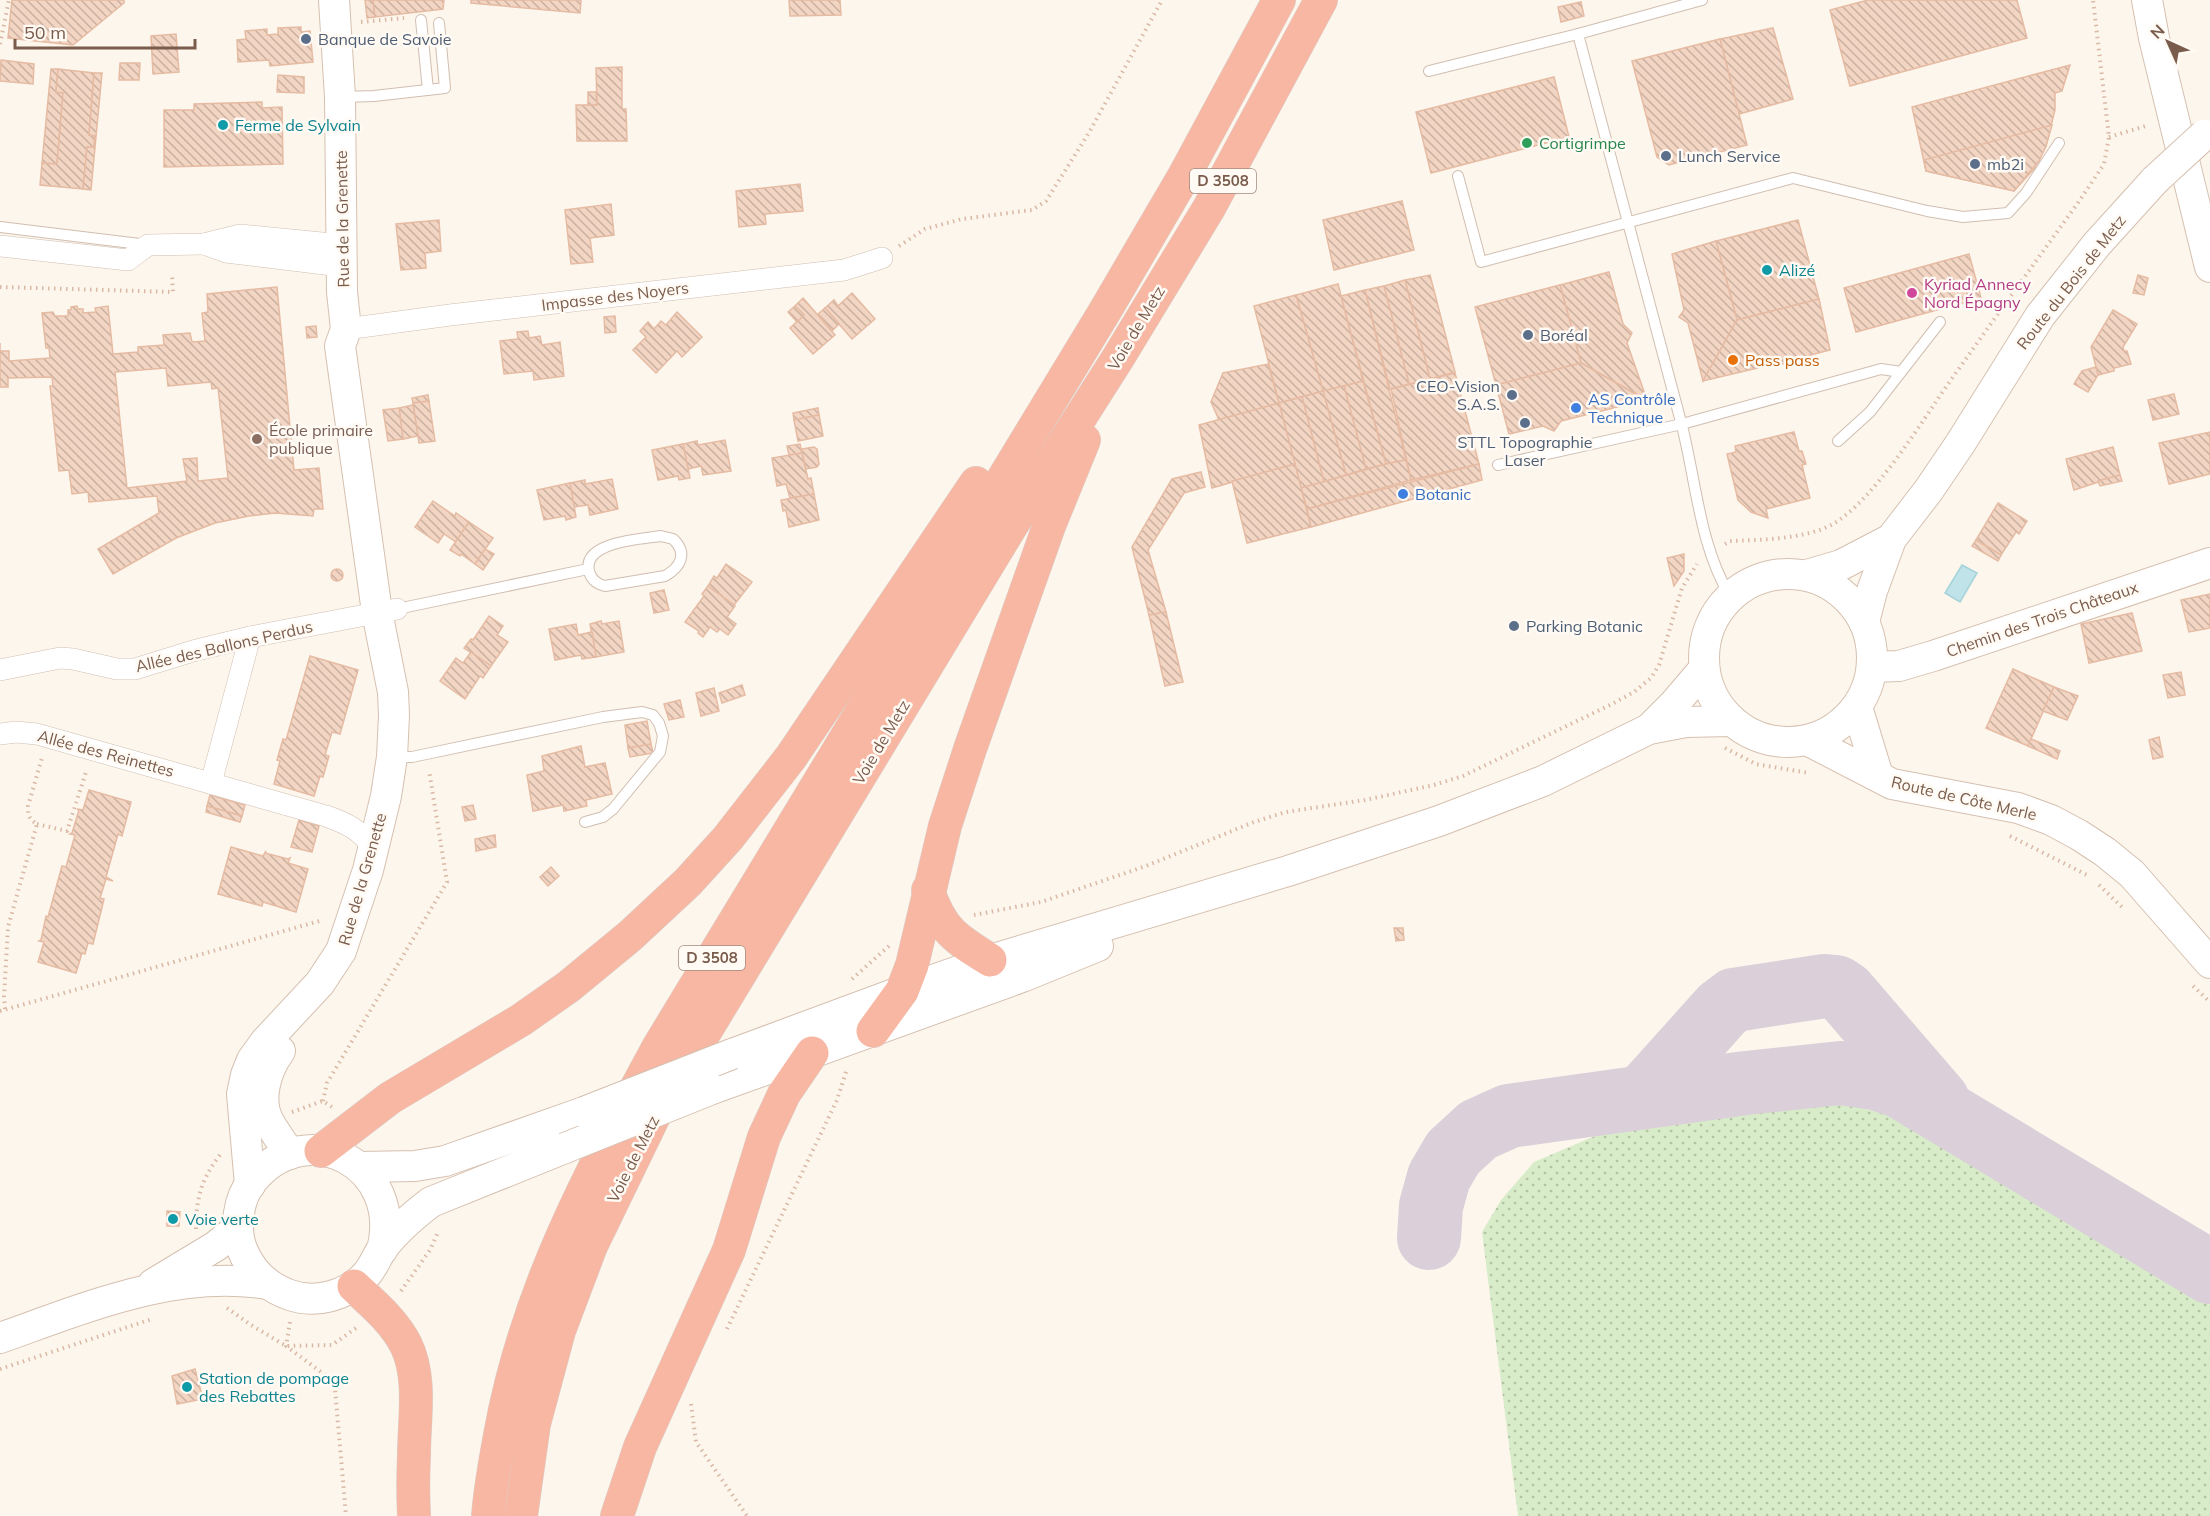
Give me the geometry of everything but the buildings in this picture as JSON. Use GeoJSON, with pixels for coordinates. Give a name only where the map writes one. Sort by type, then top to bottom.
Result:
{"type":"FeatureCollection","features":[{"type":"Feature","properties":{"kind":"highway","name":"Voie de Metz"},"geometry":{"type":"LineString","coordinates":[[488,1516],[503,1415],[523,1337],[557,1245],[597,1160],[660,1046],[1105,311],[1184,176],[1279,0]]}},
{"type":"Feature","properties":{"kind":"highway","name":"Voie de Metz"},"geometry":{"type":"LineString","coordinates":[[521,1516],[534,1424],[559,1331],[591,1246],[654,1116],[1010,528],[1118,358],[1209,208],[1321,0]]}},
{"type":"Feature","properties":{"kind":"highway"},"geometry":{"type":"LineString","coordinates":[[306,1152],[390,1098],[521,1020],[595,967],[672,897],[728,838],[791,757],[1184,176]]}},
{"type":"Feature","properties":{"kind":"highway"},"geometry":{"type":"LineString","coordinates":[[865,1034],[902,991],[912,965],[945,826],[970,749],[1049,526],[1118,358]]}},
{"type":"Feature","properties":{"kind":"highway"},"geometry":{"type":"LineString","coordinates":[[928,890],[940,920],[959,941],[990,960]]}},
{"type":"Feature","properties":{"kind":"highway"},"geometry":{"type":"LineString","coordinates":[[617,1516],[640,1448],[729,1250],[764,1137],[784,1094],[812,1053]]}},
{"type":"Feature","properties":{"kind":"highway"},"geometry":{"type":"LineString","coordinates":[[354,1286],[392,1323],[407,1347],[411,1362],[415,1401],[414,1516]]}},
{"type":"Feature","properties":{"kind":"main road"},"geometry":{"type":"LineString","coordinates":[[2147,0],[2210,267]]}},
{"type":"Feature","properties":{"kind":"main road","name":"Rue de la Grenette"},"geometry":{"type":"LineString","coordinates":[[306,1152],[268,1121],[263,1103],[265,1085],[270,1068],[292,1036],[339,989],[364,941],[398,834],[408,788],[414,711],[387,611],[360,343],[346,329],[342,256],[340,97],[335,11]]}},
{"type":"Feature","properties":{"kind":"main road","name":"Route du Bois de Metz"},"geometry":{"type":"LineString","coordinates":[[1864,622],[1872,591],[1891,538],[1928,491],[1960,444],[2040,316],[2097,244],[2155,180],[2207,132]]}},
{"type":"Feature","properties":{"kind":"main road","name":"Route du Bois de Metz"},"geometry":{"type":"LineString","coordinates":[[1807,575],[1841,565],[1891,538]]}},
{"type":"Feature","properties":{"kind":"main road","name":"Chemin des Trois Châteaux"},"geometry":{"type":"LineString","coordinates":[[1872,667],[1899,666],[1933,656],[2210,563]]}},
{"type":"Feature","properties":{"kind":"main road"},"geometry":{"type":"LineString","coordinates":[[359,1167],[415,1166],[444,1161],[584,1112],[732,1054],[990,960],[1288,871],[1439,821],[1518,791],[1649,729],[1686,723],[1726,734],[1754,736],[1780,742],[1807,740],[1826,733],[1843,722],[1857,707],[1866,690],[1872,667],[1872,646],[1864,622],[1851,601],[1831,585],[1807,575],[1787,573],[1766,576],[1747,584],[1730,596],[1714,617],[1704,642],[1704,669],[1708,688],[1718,706],[1726,734]]}},
{"type":"Feature","properties":{"kind":"main road"},"geometry":{"type":"LineString","coordinates":[[1649,729],[1704,669]]}},
{"type":"Feature","properties":{"kind":"main road","name":"Route de Côte Merle"},"geometry":{"type":"LineString","coordinates":[[1857,707],[1878,776]]}},
{"type":"Feature","properties":{"kind":"main road","name":"Route de Côte Merle"},"geometry":{"type":"LineString","coordinates":[[1807,740],[1892,784],[2018,808],[2051,820],[2079,835],[2132,874],[2199,971]]}},
{"type":"Feature","properties":{"kind":"main road","name":"Rue de la Grenette"},"geometry":{"type":"LineString","coordinates":[[250,1185],[242,1094],[246,1075],[252,1060],[265,1042],[329,972],[341,951],[355,911],[386,796],[411,761]]}},
{"type":"Feature","properties":{"kind":"main road"},"geometry":{"type":"LineString","coordinates":[[382,1250],[415,1214],[431,1202],[712,1089],[1022,977],[1288,871]]}},
{"type":"Feature","properties":{"kind":"main road"},"geometry":{"type":"LineString","coordinates":[[306,1152],[348,1160],[359,1167],[378,1191],[384,1205],[386,1235],[382,1250],[366,1276],[340,1294],[325,1298],[294,1297],[267,1284],[255,1273],[246,1259],[240,1244],[238,1228],[240,1205],[250,1185],[261,1171],[275,1161],[306,1152]]}},
{"type":"Feature","properties":{"kind":"main road"},"geometry":{"type":"LineString","coordinates":[[145,1289],[216,1246],[238,1228]]}},
{"type":"Feature","properties":{"kind":"main road"},"geometry":{"type":"LineString","coordinates":[[0,1338],[145,1289],[238,1280],[267,1284]]}},
{"type":"Feature","properties":{"kind":"street"},"geometry":{"type":"LineString","coordinates":[[0,246],[128,260],[148,244],[204,244],[240,235],[342,256]]}},
{"type":"Feature","properties":{"kind":"street","name":"Impasse des Noyers"},"geometry":{"type":"LineString","coordinates":[[346,329],[844,270],[882,258]]}},
{"type":"Feature","properties":{"kind":"street","name":"Allée des Ballons Perdus"},"geometry":{"type":"LineString","coordinates":[[0,670],[60,658],[117,669],[135,669],[250,637],[387,611]]}},
{"type":"Feature","properties":{"kind":"street"},"geometry":{"type":"LineString","coordinates":[[211,783],[250,637]]}},
{"type":"Feature","properties":{"kind":"street","name":"Allée des Reinettes"},"geometry":{"type":"LineString","coordinates":[[0,734],[27,732],[48,737],[340,821],[360,832],[373,848]]}},
{"type":"Feature","properties":{"kind":"lane"},"geometry":{"type":"LineString","coordinates":[[1429,70],[1578,34],[1702,0]]}},
{"type":"Feature","properties":{"kind":"lane"},"geometry":{"type":"LineString","coordinates":[[415,19],[428,90]]}},
{"type":"Feature","properties":{"kind":"lane"},"geometry":{"type":"LineString","coordinates":[[340,97],[374,96],[445,88],[440,23]]}},
{"type":"Feature","properties":{"kind":"lane"},"geometry":{"type":"LineString","coordinates":[[1578,34],[1682,424],[1710,552],[1719,578],[1730,596]]}},
{"type":"Feature","properties":{"kind":"lane"},"geometry":{"type":"LineString","coordinates":[[1458,176],[1481,262],[1793,178],[1964,218],[2008,213],[2026,193],[2059,143]]}},
{"type":"Feature","properties":{"kind":"lane"},"geometry":{"type":"LineString","coordinates":[[0,227],[148,244]]}},
{"type":"Feature","properties":{"kind":"lane"},"geometry":{"type":"LineString","coordinates":[[1838,441],[1870,412],[1940,322]]}},
{"type":"Feature","properties":{"kind":"lane"},"geometry":{"type":"LineString","coordinates":[[1498,465],[1682,424],[1881,369],[1901,372]]}},
{"type":"Feature","properties":{"kind":"lane"},"geometry":{"type":"LineString","coordinates":[[661,536],[674,539],[681,550],[682,556],[677,568],[665,576],[605,586],[594,580],[588,569],[588,562],[595,551],[611,546],[661,536]]}},
{"type":"Feature","properties":{"kind":"lane"},"geometry":{"type":"LineString","coordinates":[[387,611],[588,569]]}},
{"type":"Feature","properties":{"kind":"lane"},"geometry":{"type":"LineString","coordinates":[[411,761],[603,717],[642,712],[653,715],[659,723],[663,736],[660,752],[613,810],[603,817],[585,822]]}},
{"type":"Feature","properties":{"kind":"path"},"geometry":{"type":"LineString","coordinates":[[0,44],[9,0]]}},
{"type":"Feature","properties":{"kind":"path"},"geometry":{"type":"LineString","coordinates":[[882,258],[925,229],[962,219],[1032,210],[1046,201],[1090,131],[1162,0]]}},
{"type":"Feature","properties":{"kind":"path"},"geometry":{"type":"LineString","coordinates":[[1730,541],[1777,538],[1811,532],[1832,524],[1853,509],[1912,436],[2080,200],[2104,164],[2109,137],[2093,0]]}},
{"type":"Feature","properties":{"kind":"path"},"geometry":{"type":"LineString","coordinates":[[335,11],[375,21],[415,19]]}},
{"type":"Feature","properties":{"kind":"path"},"geometry":{"type":"LineString","coordinates":[[2109,137],[2131,131]]}},
{"type":"Feature","properties":{"kind":"path"},"geometry":{"type":"LineString","coordinates":[[0,286],[173,292],[172,274]]}},
{"type":"Feature","properties":{"kind":"path"},"geometry":{"type":"LineString","coordinates":[[973,915],[1041,902],[1146,866],[1286,812],[1365,800],[1449,781],[1593,714],[1634,692],[1651,678],[1659,665],[1682,588],[1699,561]]}},
{"type":"Feature","properties":{"kind":"path"},"geometry":{"type":"LineString","coordinates":[[1726,734],[1756,764],[1810,773]]}},
{"type":"Feature","properties":{"kind":"path"},"geometry":{"type":"LineString","coordinates":[[48,737],[28,806],[30,820],[37,824],[67,831],[93,750]]}},
{"type":"Feature","properties":{"kind":"path"},"geometry":{"type":"LineString","coordinates":[[323,1101],[327,1083],[447,882],[411,761]]}},
{"type":"Feature","properties":{"kind":"path"},"geometry":{"type":"LineString","coordinates":[[37,824],[8,927],[2,1010],[355,911]]}},
{"type":"Feature","properties":{"kind":"path"},"geometry":{"type":"LineString","coordinates":[[2001,834],[2012,837],[2091,877],[2132,917]]}},
{"type":"Feature","properties":{"kind":"path"},"geometry":{"type":"LineString","coordinates":[[2199,971],[2210,1002]]}},
{"type":"Feature","properties":{"kind":"path"},"geometry":{"type":"LineString","coordinates":[[726,1331],[837,1100],[865,1034]]}},
{"type":"Feature","properties":{"kind":"path"},"geometry":{"type":"LineString","coordinates":[[323,1101],[339,1111]]}},
{"type":"Feature","properties":{"kind":"path"},"geometry":{"type":"LineString","coordinates":[[292,1113],[323,1101]]}},
{"type":"Feature","properties":{"kind":"path"},"geometry":{"type":"LineString","coordinates":[[197,1237],[196,1204],[202,1185],[211,1166],[226,1148]]}},
{"type":"Feature","properties":{"kind":"path"},"geometry":{"type":"LineString","coordinates":[[286,1346],[294,1297]]}},
{"type":"Feature","properties":{"kind":"path"},"geometry":{"type":"LineString","coordinates":[[224,1305],[325,1375],[334,1377],[346,1516]]}},
{"type":"Feature","properties":{"kind":"path"},"geometry":{"type":"LineString","coordinates":[[0,1369],[153,1319]]}},
{"type":"Feature","properties":{"kind":"path"},"geometry":{"type":"LineString","coordinates":[[696,1394],[691,1404],[696,1442],[747,1516]]}},
{"type":"Feature","properties":{"kind":"green space"},"geometry":{"type":"Polygon","coordinates":[[[1802,1103],[1836,1104],[1866,1109],[1927,1131],[2210,1305],[2210,1516],[1518,1516],[1482,1232],[1501,1200],[1534,1162],[1595,1136],[1802,1103]]]}},
{"type":"Feature","properties":{"kind":"water"},"geometry":{"type":"Polygon","coordinates":[[[1962,565],[1977,573],[1960,602],[1945,593],[1962,565]]]}},
{"type":"Feature","properties":{"kind":"taxiway"},"geometry":{"type":"LineString","coordinates":[[1643,1097],[1722,1009],[1734,1000],[1825,986],[1836,987],[1845,993],[1938,1101]]}},
{"type":"Feature","properties":{"kind":"taxiway"},"geometry":{"type":"LineString","coordinates":[[1429,1238],[1431,1206],[1439,1177],[1453,1153],[1478,1130],[1509,1116],[1746,1083],[1841,1073],[1875,1078],[1900,1086],[2210,1272]]}},
{"type":"Feature","properties":{"kind":"place","name":"Banque de Savoie"},"geometry":{"type":"Point","coordinates":[306,39]}},
{"type":"Feature","properties":{"kind":"place","name":"Ferme de Sylvain"},"geometry":{"type":"Point","coordinates":[223,125]}},
{"type":"Feature","properties":{"kind":"place","name":"Cortigrimpe"},"geometry":{"type":"Point","coordinates":[1527,143]}},
{"type":"Feature","properties":{"kind":"place","name":"Lunch Service"},"geometry":{"type":"Point","coordinates":[1666,156]}},
{"type":"Feature","properties":{"kind":"place","name":"mb2i"},"geometry":{"type":"Point","coordinates":[1975,164]}},
{"type":"Feature","properties":{"kind":"place","name":"Alizé"},"geometry":{"type":"Point","coordinates":[1767,270]}},
{"type":"Feature","properties":{"kind":"place","name":"Kyriad Annecy Nord Épagny"},"geometry":{"type":"Point","coordinates":[1912,293]}},
{"type":"Feature","properties":{"kind":"place","name":"Boréal"},"geometry":{"type":"Point","coordinates":[1528,335]}},
{"type":"Feature","properties":{"kind":"place","name":"Pass pass"},"geometry":{"type":"Point","coordinates":[1733,360]}},
{"type":"Feature","properties":{"kind":"place","name":"CEO-Vision S.A.S."},"geometry":{"type":"Point","coordinates":[1512,395]}},
{"type":"Feature","properties":{"kind":"place","name":"AS Contrôle Technique"},"geometry":{"type":"Point","coordinates":[1576,408]}},
{"type":"Feature","properties":{"kind":"place","name":"STTL Topographie Laser"},"geometry":{"type":"Point","coordinates":[1525,423]}},
{"type":"Feature","properties":{"kind":"place","name":"École primaire publique"},"geometry":{"type":"Point","coordinates":[257,439]}},
{"type":"Feature","properties":{"kind":"place","name":"Botanic"},"geometry":{"type":"Point","coordinates":[1403,494]}},
{"type":"Feature","properties":{"kind":"place","name":"Parking Botanic"},"geometry":{"type":"Point","coordinates":[1514,626]}},
{"type":"Feature","properties":{"kind":"place","name":"Voie verte"},"geometry":{"type":"Point","coordinates":[173,1219]}},
{"type":"Feature","properties":{"kind":"place","name":"Station de pompage des Rebattes"},"geometry":{"type":"Point","coordinates":[187,1387]}}]}
